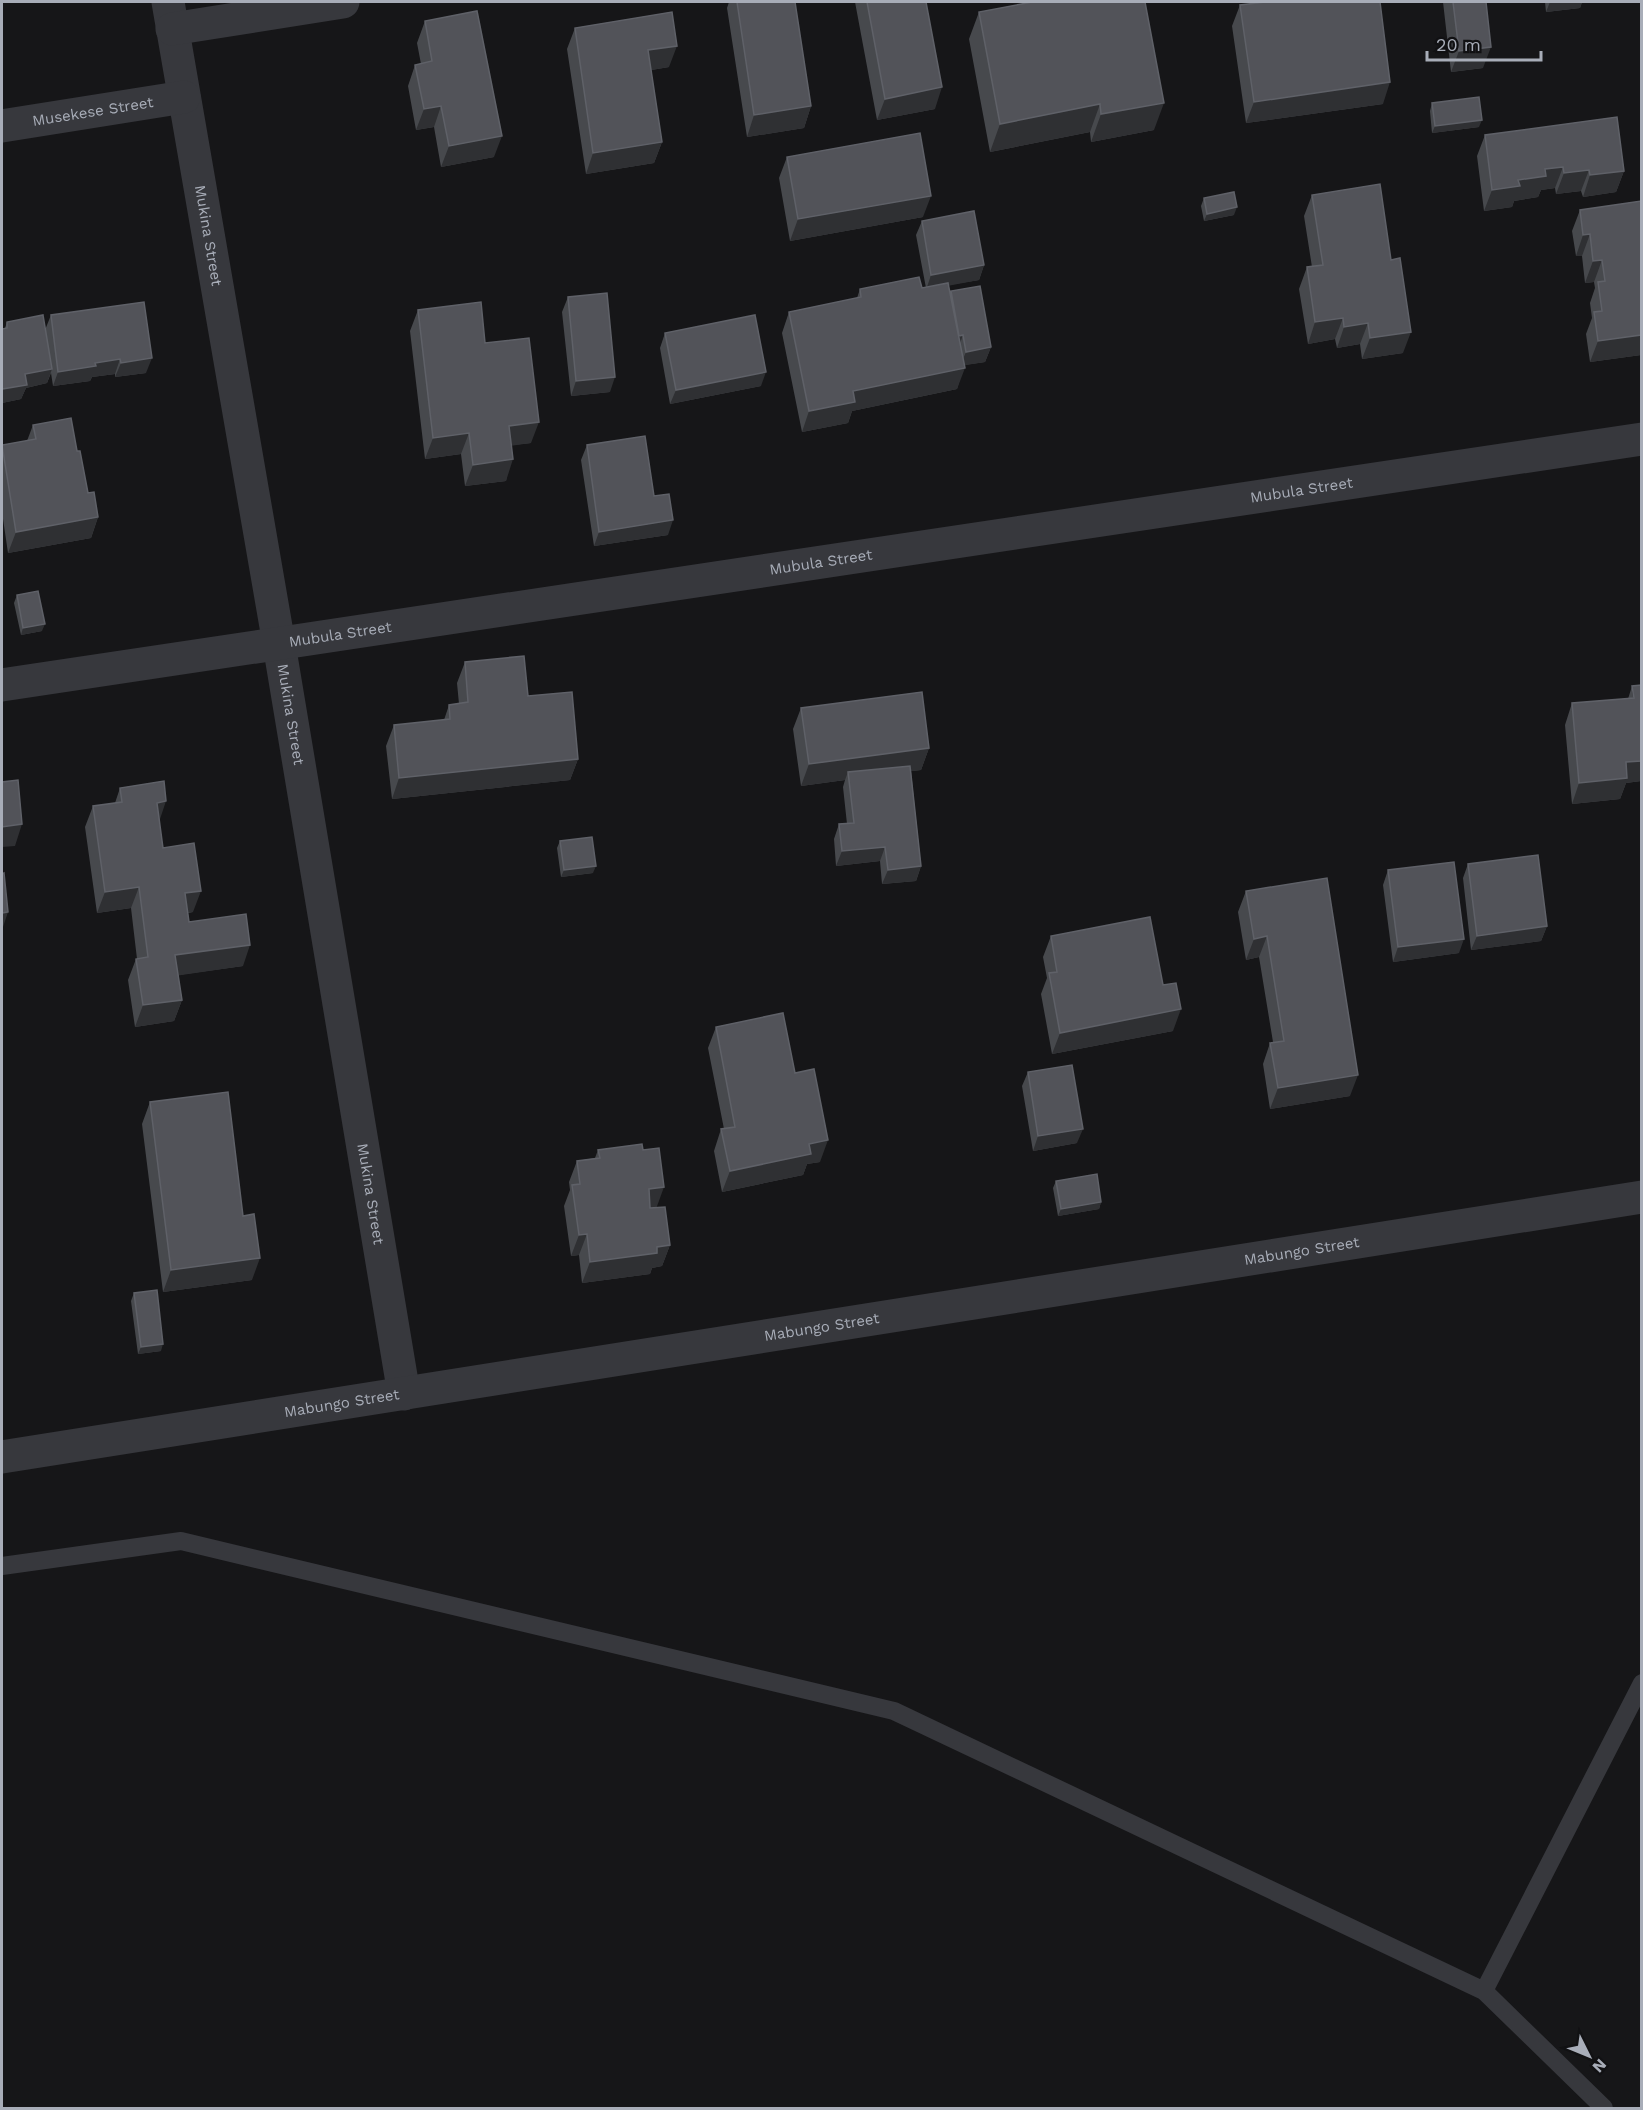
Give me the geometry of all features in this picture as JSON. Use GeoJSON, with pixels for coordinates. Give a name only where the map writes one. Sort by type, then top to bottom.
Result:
{"type":"FeatureCollection","features":[{"type":"Feature","properties":{"kind":"street"},"geometry":{"type":"LineString","coordinates":[[170,15],[343,2]]}},
{"type":"Feature","properties":{"kind":"street","name":"Mukina Street"},"geometry":{"type":"LineString","coordinates":[[170,15],[279,644],[404,1394]]}},
{"type":"Feature","properties":{"kind":"street","name":"Musekese Street"},"geometry":{"type":"LineString","coordinates":[[2,126],[184,97]]}},
{"type":"Feature","properties":{"kind":"street","name":"Mubula Street"},"geometry":{"type":"LineString","coordinates":[[2,685],[1641,438]]}},
{"type":"Feature","properties":{"kind":"street","name":"Mabungo Street"},"geometry":{"type":"LineString","coordinates":[[2,1457],[1641,1197]]}},
{"type":"Feature","properties":{"kind":"lane"},"geometry":{"type":"LineString","coordinates":[[2,1566],[181,1541],[894,1711],[1484,1991],[1604,2109]]}},
{"type":"Feature","properties":{"kind":"lane"},"geometry":{"type":"LineString","coordinates":[[1484,1991],[1641,1683]]}},
{"type":"Feature","properties":{"kind":"building"},"geometry":{"type":"Polygon","coordinates":[[[737,2],[795,2],[811,106],[754,115],[737,2]]]}},
{"type":"Feature","properties":{"kind":"building"},"geometry":{"type":"Polygon","coordinates":[[[867,2],[926,2],[942,87],[885,99],[867,2]]]}},
{"type":"Feature","properties":{"kind":"building"},"geometry":{"type":"Polygon","coordinates":[[[1032,2],[1145,2],[1164,103],[1101,114],[1100,104],[1000,124],[979,12],[1032,2]]]}},
{"type":"Feature","properties":{"kind":"building"},"geometry":{"type":"Polygon","coordinates":[[[1265,2],[1380,2],[1390,82],[1254,102],[1240,5],[1265,2]]]}},
{"type":"Feature","properties":{"kind":"building"},"geometry":{"type":"Polygon","coordinates":[[[1453,2],[1486,2],[1491,47],[1459,51],[1453,2]]]}},
{"type":"Feature","properties":{"kind":"building"},"geometry":{"type":"Polygon","coordinates":[[[477,11],[502,136],[449,146],[441,106],[424,109],[415,65],[432,61],[425,21],[477,11]]]}},
{"type":"Feature","properties":{"kind":"building"},"geometry":{"type":"Polygon","coordinates":[[[672,12],[677,46],[648,50],[662,142],[593,153],[575,28],[672,12]]]}},
{"type":"Feature","properties":{"kind":"building"},"geometry":{"type":"Polygon","coordinates":[[[1479,97],[1482,120],[1435,126],[1432,103],[1479,97]]]}},
{"type":"Feature","properties":{"kind":"building"},"geometry":{"type":"Polygon","coordinates":[[[1617,117],[1624,171],[1590,175],[1589,170],[1564,173],[1563,167],[1545,169],[1546,176],[1518,180],[1520,186],[1492,190],[1485,135],[1617,117]]]}},
{"type":"Feature","properties":{"kind":"building"},"geometry":{"type":"Polygon","coordinates":[[[920,133],[931,196],[798,219],[787,157],[920,133]]]}},
{"type":"Feature","properties":{"kind":"building"},"geometry":{"type":"Polygon","coordinates":[[[1380,184],[1391,260],[1400,258],[1411,332],[1370,338],[1368,323],[1344,327],[1343,318],[1315,322],[1307,267],[1323,265],[1312,195],[1380,184]]]}},
{"type":"Feature","properties":{"kind":"building"},"geometry":{"type":"Polygon","coordinates":[[[1234,192],[1237,207],[1207,214],[1204,198],[1234,192]]]}},
{"type":"Feature","properties":{"kind":"building"},"geometry":{"type":"Polygon","coordinates":[[[1641,201],[1641,335],[1598,341],[1594,312],[1602,311],[1598,282],[1605,281],[1602,260],[1593,261],[1590,234],[1583,235],[1580,210],[1641,201]]]}},
{"type":"Feature","properties":{"kind":"building"},"geometry":{"type":"Polygon","coordinates":[[[974,211],[984,265],[931,275],[922,221],[974,211]]]}},
{"type":"Feature","properties":{"kind":"building"},"geometry":{"type":"Polygon","coordinates":[[[919,277],[922,288],[948,283],[965,368],[853,391],[855,402],[809,411],[789,312],[861,297],[860,289],[919,277]]]}},
{"type":"Feature","properties":{"kind":"building"},"geometry":{"type":"Polygon","coordinates":[[[980,286],[991,347],[966,352],[963,335],[959,336],[951,291],[980,286]]]}},
{"type":"Feature","properties":{"kind":"building"},"geometry":{"type":"Polygon","coordinates":[[[607,293],[615,377],[576,381],[568,297],[607,293]]]}},
{"type":"Feature","properties":{"kind":"building"},"geometry":{"type":"Polygon","coordinates":[[[144,302],[152,358],[121,363],[120,359],[95,363],[96,366],[58,372],[51,315],[144,302]]]}},
{"type":"Feature","properties":{"kind":"building"},"geometry":{"type":"Polygon","coordinates":[[[481,302],[485,343],[529,338],[539,422],[509,426],[513,459],[473,465],[469,433],[433,438],[418,310],[481,302]]]}},
{"type":"Feature","properties":{"kind":"building"},"geometry":{"type":"Polygon","coordinates":[[[43,315],[52,369],[25,374],[27,385],[2,389],[2,329],[7,328],[7,322],[43,315]]]}},
{"type":"Feature","properties":{"kind":"building"},"geometry":{"type":"Polygon","coordinates":[[[755,315],[766,372],[676,390],[665,333],[755,315]]]}},
{"type":"Feature","properties":{"kind":"building"},"geometry":{"type":"Polygon","coordinates":[[[71,418],[88,493],[94,492],[98,517],[16,532],[2,445],[36,439],[33,425],[71,418]]]}},
{"type":"Feature","properties":{"kind":"building"},"geometry":{"type":"Polygon","coordinates":[[[645,436],[654,496],[669,494],[673,520],[599,532],[587,445],[645,436]]]}},
{"type":"Feature","properties":{"kind":"building"},"geometry":{"type":"Polygon","coordinates":[[[38,591],[45,624],[23,628],[17,595],[38,591]]]}},
{"type":"Feature","properties":{"kind":"building"},"geometry":{"type":"Polygon","coordinates":[[[524,656],[528,696],[572,692],[578,759],[399,778],[394,725],[450,719],[449,705],[468,702],[465,662],[524,656]]]}},
{"type":"Feature","properties":{"kind":"building"},"geometry":{"type":"Polygon","coordinates":[[[1641,685],[1641,761],[1626,762],[1627,778],[1579,783],[1572,703],[1634,698],[1632,686],[1641,685]]]}},
{"type":"Feature","properties":{"kind":"building"},"geometry":{"type":"Polygon","coordinates":[[[922,692],[929,748],[809,764],[801,708],[922,692]]]}},
{"type":"Feature","properties":{"kind":"building"},"geometry":{"type":"Polygon","coordinates":[[[910,766],[921,866],[888,870],[885,847],[842,851],[839,824],[854,823],[848,772],[910,766]]]}},
{"type":"Feature","properties":{"kind":"building"},"geometry":{"type":"Polygon","coordinates":[[[18,780],[22,824],[2,827],[2,782],[18,780]]]}},
{"type":"Feature","properties":{"kind":"building"},"geometry":{"type":"Polygon","coordinates":[[[164,781],[166,801],[157,803],[163,848],[194,843],[201,891],[185,893],[189,922],[246,914],[250,945],[175,955],[182,1000],[143,1005],[136,959],[148,957],[139,887],[105,892],[93,806],[122,802],[120,788],[164,781]]]}},
{"type":"Feature","properties":{"kind":"building"},"geometry":{"type":"Polygon","coordinates":[[[592,837],[596,866],[564,870],[560,841],[592,837]]]}},
{"type":"Feature","properties":{"kind":"building"},"geometry":{"type":"Polygon","coordinates":[[[1538,855],[1547,926],[1477,936],[1468,864],[1538,855]]]}},
{"type":"Feature","properties":{"kind":"building"},"geometry":{"type":"Polygon","coordinates":[[[1454,862],[1464,939],[1398,947],[1388,870],[1454,862]]]}},
{"type":"Feature","properties":{"kind":"building"},"geometry":{"type":"Polygon","coordinates":[[[4,873],[8,912],[2,913],[2,874],[4,873]]]}},
{"type":"Feature","properties":{"kind":"building"},"geometry":{"type":"Polygon","coordinates":[[[1327,878],[1358,1075],[1278,1088],[1270,1043],[1284,1041],[1267,936],[1254,939],[1246,891],[1327,878]]]}},
{"type":"Feature","properties":{"kind":"building"},"geometry":{"type":"Polygon","coordinates":[[[1150,917],[1163,985],[1176,983],[1181,1009],[1060,1033],[1049,973],[1057,972],[1051,936],[1150,917]]]}},
{"type":"Feature","properties":{"kind":"building"},"geometry":{"type":"Polygon","coordinates":[[[783,1013],[795,1073],[814,1069],[828,1140],[809,1144],[811,1154],[730,1171],[721,1129],[735,1127],[716,1027],[783,1013]]]}},
{"type":"Feature","properties":{"kind":"building"},"geometry":{"type":"Polygon","coordinates":[[[1072,1065],[1083,1129],[1038,1136],[1028,1072],[1072,1065]]]}},
{"type":"Feature","properties":{"kind":"building"},"geometry":{"type":"Polygon","coordinates":[[[228,1092],[243,1216],[254,1214],[260,1258],[171,1270],[150,1102],[228,1092]]]}},
{"type":"Feature","properties":{"kind":"building"},"geometry":{"type":"Polygon","coordinates":[[[642,1144],[643,1150],[659,1148],[664,1187],[649,1189],[650,1208],[665,1207],[670,1245],[657,1247],[657,1253],[590,1262],[587,1234],[579,1235],[572,1185],[580,1184],[577,1161],[600,1158],[598,1150],[642,1144]]]}},
{"type":"Feature","properties":{"kind":"building"},"geometry":{"type":"Polygon","coordinates":[[[1097,1174],[1101,1202],[1061,1209],[1056,1181],[1097,1174]]]}},
{"type":"Feature","properties":{"kind":"building"},"geometry":{"type":"Polygon","coordinates":[[[157,1290],[163,1344],[141,1347],[134,1293],[157,1290]]]}}]}
